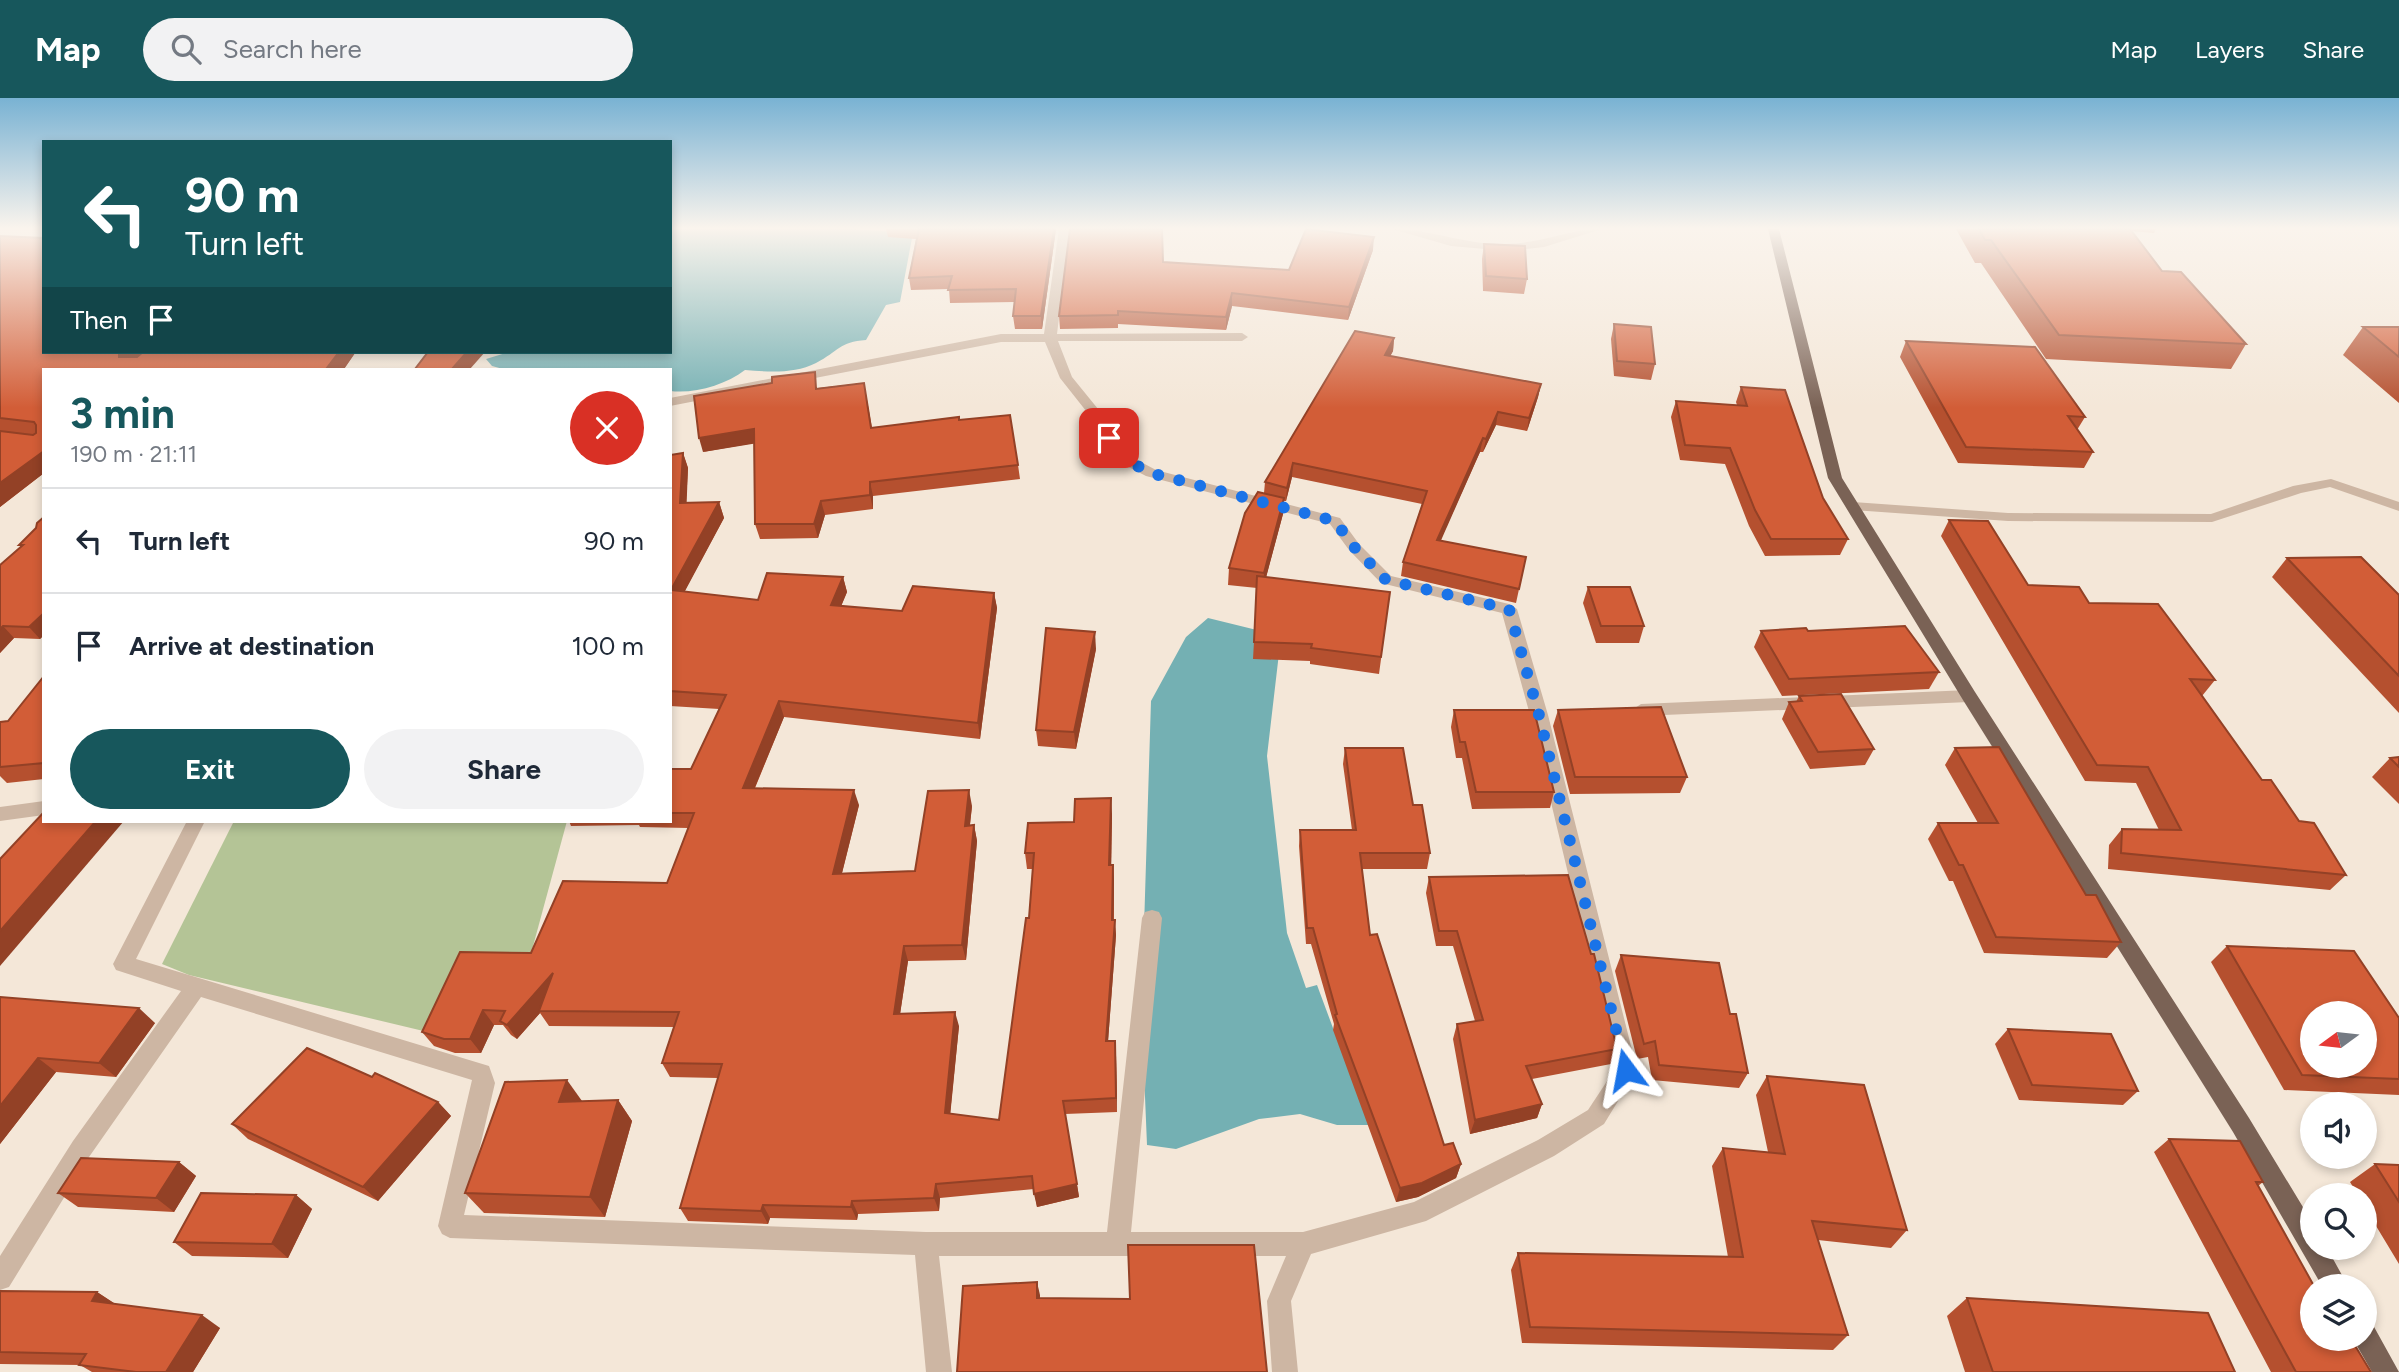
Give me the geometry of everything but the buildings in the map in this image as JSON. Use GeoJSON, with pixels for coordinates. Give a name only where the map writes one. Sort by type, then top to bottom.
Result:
{"type":"FeatureCollection","features":[{"type":"Feature","properties":{"kind":"main road"},"geometry":{"type":"LineString","coordinates":[[1788,288],[1835,478],[1969,696],[2241,1125],[2300,1224]]}},
{"type":"Feature","properties":{"kind":"main road"},"geometry":{"type":"LineString","coordinates":[[2374,1351],[2387,1372]]}},
{"type":"Feature","properties":{"kind":"street"},"geometry":{"type":"LineString","coordinates":[[195,823],[122,964],[481,1073],[484,1083],[450,1226],[926,1244],[1303,1244],[1418,1213],[1546,1148],[1596,1117],[1626,1070],[1546,714],[1509,609],[1386,580],[1354,547],[1335,521],[1151,473],[1118,456],[1100,419],[1066,378],[1050,338],[1057,288]]}},
{"type":"Feature","properties":{"kind":"street"},"geometry":{"type":"LineString","coordinates":[[672,402],[1001,338],[1242,337]]}},
{"type":"Feature","properties":{"kind":"street"},"geometry":{"type":"LineString","coordinates":[[1853,506],[2008,517],[2212,518],[2298,489],[2331,483],[2399,507]]}},
{"type":"Feature","properties":{"kind":"street"},"geometry":{"type":"LineString","coordinates":[[1622,711],[1969,696]]}},
{"type":"Feature","properties":{"kind":"street"},"geometry":{"type":"LineString","coordinates":[[0,814],[42,808]]}},
{"type":"Feature","properties":{"kind":"street"},"geometry":{"type":"LineString","coordinates":[[1118,1243],[1152,918]]}},
{"type":"Feature","properties":{"kind":"street"},"geometry":{"type":"LineString","coordinates":[[0,1278],[81,1149],[195,988]]}},
{"type":"Feature","properties":{"kind":"street"},"geometry":{"type":"LineString","coordinates":[[926,1244],[939,1372]]}},
{"type":"Feature","properties":{"kind":"street"},"geometry":{"type":"LineString","coordinates":[[1285,1372],[1279,1301],[1303,1244]]}},
{"type":"Feature","properties":{"kind":"green space"},"geometry":{"type":"Polygon","coordinates":[[[233,823],[566,823],[526,972],[436,1034],[189,975],[162,964],[233,823]]]}},
{"type":"Feature","properties":{"kind":"water"},"geometry":{"type":"Polygon","coordinates":[[[672,288],[903,288],[900,302],[886,305],[866,340],[844,345],[808,367],[781,371],[745,370],[728,380],[689,391],[672,391],[672,368],[499,368],[492,366],[486,359],[502,354],[672,354],[672,288]]]}},
{"type":"Feature","properties":{"kind":"water"},"geometry":{"type":"Polygon","coordinates":[[[1208,618],[1281,636],[1267,756],[1287,933],[1306,988],[1317,985],[1369,1125],[1337,1125],[1300,1114],[1259,1119],[1176,1149],[1147,1145],[1143,1048],[1144,928],[1151,701],[1186,637],[1208,618]]]}},
{"type":"Feature","properties":{"kind":"route"},"geometry":{"type":"LineString","coordinates":[[1109,438],[1118,456],[1151,473],[1335,521],[1354,547],[1386,580],[1509,609],[1539,715],[1626,1070]]}}]}
